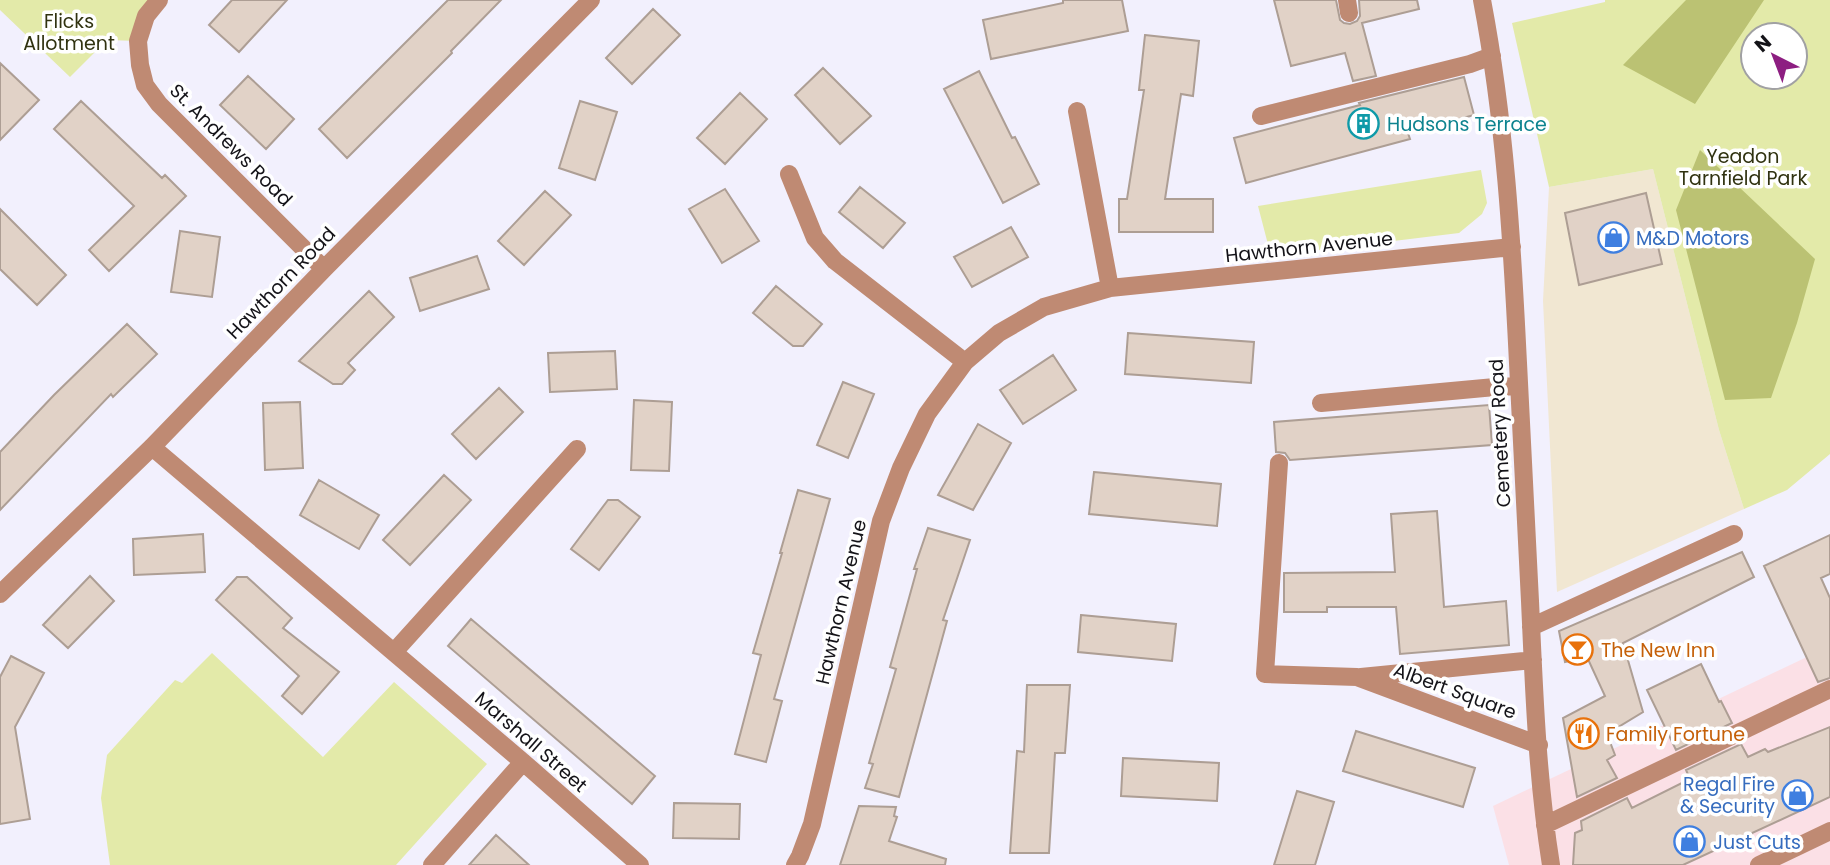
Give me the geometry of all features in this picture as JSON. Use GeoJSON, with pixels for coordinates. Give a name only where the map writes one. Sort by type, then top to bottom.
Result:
{"type":"FeatureCollection","features":[{"type":"Feature","properties":{"kind":"street","name":"St. Andrews Road"},"geometry":{"type":"LineString","coordinates":[[159,0],[146,16],[138,41],[139,65],[145,85],[159,104],[324,268]]}},
{"type":"Feature","properties":{"kind":"street","name":"Hawthorn Road"},"geometry":{"type":"LineString","coordinates":[[0,594],[152,447],[324,268],[591,0]]}},
{"type":"Feature","properties":{"kind":"street","name":"Cemetery Road"},"geometry":{"type":"LineString","coordinates":[[1482,0],[1503,143],[1512,247],[1532,660],[1545,825],[1551,865]]}},
{"type":"Feature","properties":{"kind":"street"},"geometry":{"type":"LineString","coordinates":[[1261,116],[1470,64],[1492,56]]}},
{"type":"Feature","properties":{"kind":"street"},"geometry":{"type":"LineString","coordinates":[[1077,111],[1110,288]]}},
{"type":"Feature","properties":{"kind":"street"},"geometry":{"type":"LineString","coordinates":[[789,174],[815,239],[835,261],[965,362]]}},
{"type":"Feature","properties":{"kind":"street","name":"Hawthorn Avenue"},"geometry":{"type":"LineString","coordinates":[[795,865],[812,824],[881,521],[901,468],[927,414],[965,362],[999,333],[1044,307],[1110,288],[1512,247]]}},
{"type":"Feature","properties":{"kind":"street"},"geometry":{"type":"LineString","coordinates":[[1321,403],[1519,386]]}},
{"type":"Feature","properties":{"kind":"street","name":"Marshall Street"},"geometry":{"type":"LineString","coordinates":[[152,447],[523,762],[640,865]]}},
{"type":"Feature","properties":{"kind":"street"},"geometry":{"type":"LineString","coordinates":[[394,652],[577,449]]}},
{"type":"Feature","properties":{"kind":"street","name":"Albert Square"},"geometry":{"type":"LineString","coordinates":[[1279,463],[1265,674],[1357,677],[1532,660]]}},
{"type":"Feature","properties":{"kind":"street"},"geometry":{"type":"LineString","coordinates":[[1531,627],[1734,534]]}},
{"type":"Feature","properties":{"kind":"street","name":"Albert Square"},"geometry":{"type":"LineString","coordinates":[[1357,677],[1538,745]]}},
{"type":"Feature","properties":{"kind":"street"},"geometry":{"type":"LineString","coordinates":[[1545,825],[1830,689]]}},
{"type":"Feature","properties":{"kind":"street"},"geometry":{"type":"LineString","coordinates":[[432,865],[523,762]]}},
{"type":"Feature","properties":{"kind":"street"},"geometry":{"type":"LineString","coordinates":[[1759,865],[1830,831]]}},
{"type":"Feature","properties":{"kind":"shaded area"},"geometry":{"type":"Polygon","coordinates":[[[1653,169],[1719,430],[1744,509],[1557,592],[1543,301],[1549,187],[1653,169]]]}},
{"type":"Feature","properties":{"kind":"shaded area"},"geometry":{"type":"Polygon","coordinates":[[[1830,646],[1830,865],[1509,865],[1493,806],[1830,646]]]}},
{"type":"Feature","properties":{"kind":"green space","name":"Flicks Allotment"},"geometry":{"type":"Polygon","coordinates":[[[0,0],[159,0],[138,41],[107,40],[70,77],[0,10],[0,0]]]}},
{"type":"Feature","properties":{"kind":"green space","name":"Yeadon Tarnfield Park"},"geometry":{"type":"Polygon","coordinates":[[[1605,0],[1830,0],[1830,454],[1787,490],[1744,509],[1719,430],[1653,169],[1549,187],[1512,23],[1605,0]]]}},
{"type":"Feature","properties":{"kind":"green space"},"geometry":{"type":"Polygon","coordinates":[[[1686,0],[1764,0],[1750,21],[1739,21],[1739,38],[1695,104],[1623,65],[1686,0]]]}},
{"type":"Feature","properties":{"kind":"green space"},"geometry":{"type":"Polygon","coordinates":[[[1700,150],[1815,259],[1797,323],[1771,398],[1725,400],[1676,210],[1700,150]]]}},
{"type":"Feature","properties":{"kind":"green space"},"geometry":{"type":"Polygon","coordinates":[[[1481,170],[1487,203],[1482,214],[1459,233],[1271,256],[1258,206],[1481,170]]]}},
{"type":"Feature","properties":{"kind":"green space"},"geometry":{"type":"Polygon","coordinates":[[[212,653],[323,757],[394,682],[487,764],[396,865],[110,865],[101,798],[107,755],[175,680],[182,683],[212,653]]]}},
{"type":"Feature","properties":{"kind":"building"},"geometry":{"type":"Polygon","coordinates":[[[232,0],[287,0],[239,52],[209,25],[232,0]]]}},
{"type":"Feature","properties":{"kind":"building"},"geometry":{"type":"Polygon","coordinates":[[[448,0],[501,0],[347,158],[319,129],[448,0]]]}},
{"type":"Feature","properties":{"kind":"building"},"geometry":{"type":"Polygon","coordinates":[[[1063,0],[1122,0],[1128,31],[991,59],[983,20],[1063,3],[1063,0]]]}},
{"type":"Feature","properties":{"kind":"building"},"geometry":{"type":"Polygon","coordinates":[[[1274,0],[1336,0],[1340,20],[1350,24],[1360,16],[1359,0],[1417,0],[1419,9],[1362,23],[1376,76],[1353,81],[1345,53],[1291,66],[1274,0]]]}},
{"type":"Feature","properties":{"kind":"building"},"geometry":{"type":"Polygon","coordinates":[[[653,9],[680,35],[632,84],[606,58],[653,9]]]}},
{"type":"Feature","properties":{"kind":"building"},"geometry":{"type":"Polygon","coordinates":[[[1145,35],[1199,41],[1193,96],[1181,94],[1165,199],[1213,199],[1213,232],[1119,232],[1119,199],[1127,199],[1144,90],[1139,90],[1145,35]]]}},
{"type":"Feature","properties":{"kind":"building"},"geometry":{"type":"Polygon","coordinates":[[[0,63],[39,100],[0,140],[0,63]]]}},
{"type":"Feature","properties":{"kind":"building"},"geometry":{"type":"Polygon","coordinates":[[[823,68],[871,116],[840,144],[795,95],[823,68]]]}},
{"type":"Feature","properties":{"kind":"building"},"geometry":{"type":"Polygon","coordinates":[[[979,71],[1012,138],[1015,137],[1039,184],[1003,203],[944,89],[979,71]]]}},
{"type":"Feature","properties":{"kind":"building"},"geometry":{"type":"Polygon","coordinates":[[[248,76],[294,119],[266,149],[220,105],[248,76]]]}},
{"type":"Feature","properties":{"kind":"building","name":"Hudsons Terrace"},"geometry":{"type":"Polygon","coordinates":[[[1464,77],[1474,115],[1408,133],[1410,139],[1246,183],[1234,138],[1464,77]]]}},
{"type":"Feature","properties":{"kind":"building"},"geometry":{"type":"Polygon","coordinates":[[[740,93],[767,119],[725,164],[697,138],[740,93]]]}},
{"type":"Feature","properties":{"kind":"building"},"geometry":{"type":"Polygon","coordinates":[[[81,101],[162,178],[165,175],[186,196],[109,271],[89,250],[134,206],[54,129],[81,101]]]}},
{"type":"Feature","properties":{"kind":"building"},"geometry":{"type":"Polygon","coordinates":[[[580,101],[617,112],[595,180],[559,168],[580,101]]]}},
{"type":"Feature","properties":{"kind":"building"},"geometry":{"type":"Polygon","coordinates":[[[860,187],[905,223],[883,248],[839,212],[860,187]]]}},
{"type":"Feature","properties":{"kind":"building"},"geometry":{"type":"Polygon","coordinates":[[[725,189],[759,241],[722,263],[689,209],[725,189]]]}},
{"type":"Feature","properties":{"kind":"building"},"geometry":{"type":"Polygon","coordinates":[[[545,191],[571,215],[524,265],[498,241],[545,191]]]}},
{"type":"Feature","properties":{"kind":"building","name":"M&D Motors"},"geometry":{"type":"Polygon","coordinates":[[[1646,193],[1662,264],[1579,285],[1565,213],[1646,193]]]}},
{"type":"Feature","properties":{"kind":"building"},"geometry":{"type":"Polygon","coordinates":[[[0,209],[66,275],[37,305],[0,269],[0,209]]]}},
{"type":"Feature","properties":{"kind":"building"},"geometry":{"type":"Polygon","coordinates":[[[1011,227],[1028,257],[972,287],[954,257],[1011,227]]]}},
{"type":"Feature","properties":{"kind":"building"},"geometry":{"type":"Polygon","coordinates":[[[180,231],[220,237],[212,297],[171,292],[180,231]]]}},
{"type":"Feature","properties":{"kind":"building"},"geometry":{"type":"Polygon","coordinates":[[[477,256],[489,289],[420,311],[410,278],[477,256]]]}},
{"type":"Feature","properties":{"kind":"building"},"geometry":{"type":"Polygon","coordinates":[[[776,286],[822,324],[803,346],[793,346],[753,313],[776,286]]]}},
{"type":"Feature","properties":{"kind":"building"},"geometry":{"type":"Polygon","coordinates":[[[369,291],[394,317],[348,363],[355,370],[342,384],[333,384],[299,361],[369,291]]]}},
{"type":"Feature","properties":{"kind":"building"},"geometry":{"type":"Polygon","coordinates":[[[127,324],[157,354],[113,397],[111,394],[0,510],[0,452],[127,324]]]}},
{"type":"Feature","properties":{"kind":"building"},"geometry":{"type":"Polygon","coordinates":[[[1128,333],[1254,342],[1251,383],[1125,374],[1128,333]]]}},
{"type":"Feature","properties":{"kind":"building"},"geometry":{"type":"Polygon","coordinates":[[[615,351],[617,389],[550,392],[548,353],[615,351]]]}},
{"type":"Feature","properties":{"kind":"building"},"geometry":{"type":"Polygon","coordinates":[[[1053,355],[1076,390],[1023,424],[1000,390],[1053,355]]]}},
{"type":"Feature","properties":{"kind":"building"},"geometry":{"type":"Polygon","coordinates":[[[843,382],[874,394],[848,458],[817,445],[843,382]]]}},
{"type":"Feature","properties":{"kind":"building"},"geometry":{"type":"Polygon","coordinates":[[[499,388],[523,412],[476,459],[452,434],[499,388]]]}},
{"type":"Feature","properties":{"kind":"building"},"geometry":{"type":"Polygon","coordinates":[[[634,400],[672,402],[669,471],[631,470],[634,400]]]}},
{"type":"Feature","properties":{"kind":"building"},"geometry":{"type":"Polygon","coordinates":[[[300,402],[303,468],[265,470],[263,403],[300,402]]]}},
{"type":"Feature","properties":{"kind":"building"},"geometry":{"type":"Polygon","coordinates":[[[1489,405],[1492,445],[1290,460],[1285,453],[1276,452],[1274,422],[1489,405]]]}},
{"type":"Feature","properties":{"kind":"building"},"geometry":{"type":"Polygon","coordinates":[[[978,424],[1011,443],[973,510],[938,495],[978,424]]]}},
{"type":"Feature","properties":{"kind":"building"},"geometry":{"type":"Polygon","coordinates":[[[1094,472],[1221,484],[1217,526],[1089,514],[1094,472]]]}},
{"type":"Feature","properties":{"kind":"building"},"geometry":{"type":"Polygon","coordinates":[[[444,475],[471,500],[410,565],[383,540],[444,475]]]}},
{"type":"Feature","properties":{"kind":"building"},"geometry":{"type":"Polygon","coordinates":[[[319,480],[379,515],[359,549],[300,515],[319,480]]]}},
{"type":"Feature","properties":{"kind":"building"},"geometry":{"type":"Polygon","coordinates":[[[798,490],[830,499],[774,699],[782,701],[766,762],[735,754],[761,655],[753,653],[798,490]]]}},
{"type":"Feature","properties":{"kind":"building"},"geometry":{"type":"Polygon","coordinates":[[[608,500],[618,500],[640,517],[599,570],[571,549],[608,500]]]}},
{"type":"Feature","properties":{"kind":"building"},"geometry":{"type":"Polygon","coordinates":[[[1437,511],[1444,607],[1506,601],[1509,645],[1400,654],[1396,607],[1327,607],[1327,612],[1284,612],[1284,573],[1395,572],[1391,514],[1437,511]]]}},
{"type":"Feature","properties":{"kind":"building"},"geometry":{"type":"Polygon","coordinates":[[[928,528],[970,540],[943,620],[947,621],[899,797],[865,788],[873,764],[869,763],[896,669],[890,667],[917,569],[914,569],[928,528]]]}},
{"type":"Feature","properties":{"kind":"building"},"geometry":{"type":"Polygon","coordinates":[[[203,534],[205,572],[134,575],[133,539],[203,534]]]}},
{"type":"Feature","properties":{"kind":"building"},"geometry":{"type":"Polygon","coordinates":[[[1830,535],[1830,574],[1821,578],[1830,598],[1830,678],[1818,682],[1764,566],[1830,535]]]}},
{"type":"Feature","properties":{"kind":"building"},"geometry":{"type":"Polygon","coordinates":[[[1742,552],[1754,577],[1623,643],[1643,712],[1607,734],[1615,755],[1607,760],[1617,778],[1577,797],[1563,718],[1605,696],[1587,657],[1565,662],[1559,631],[1742,552]]]}},
{"type":"Feature","properties":{"kind":"building"},"geometry":{"type":"Polygon","coordinates":[[[90,576],[114,601],[68,648],[43,625],[90,576]]]}},
{"type":"Feature","properties":{"kind":"building"},"geometry":{"type":"Polygon","coordinates":[[[237,577],[247,577],[292,618],[283,628],[339,672],[302,714],[282,696],[299,676],[216,600],[237,577]]]}},
{"type":"Feature","properties":{"kind":"building"},"geometry":{"type":"Polygon","coordinates":[[[1081,615],[1176,624],[1172,661],[1078,652],[1081,615]]]}},
{"type":"Feature","properties":{"kind":"building"},"geometry":{"type":"Polygon","coordinates":[[[471,619],[655,776],[632,804],[448,646],[471,619]]]}},
{"type":"Feature","properties":{"kind":"building"},"geometry":{"type":"Polygon","coordinates":[[[11,656],[44,673],[15,727],[30,819],[0,824],[0,677],[11,656]]]}},
{"type":"Feature","properties":{"kind":"building"},"geometry":{"type":"Polygon","coordinates":[[[1701,664],[1732,723],[1676,750],[1647,690],[1701,664]]]}},
{"type":"Feature","properties":{"kind":"building"},"geometry":{"type":"Polygon","coordinates":[[[1027,685],[1070,685],[1065,753],[1055,753],[1049,853],[1010,853],[1017,751],[1024,752],[1027,685]]]}},
{"type":"Feature","properties":{"kind":"building"},"geometry":{"type":"Polygon","coordinates":[[[1830,727],[1830,797],[1683,865],[1573,865],[1575,833],[1582,830],[1581,821],[1627,798],[1632,808],[1690,779],[1686,770],[1741,744],[1748,757],[1765,749],[1768,752],[1830,727]]]}},
{"type":"Feature","properties":{"kind":"building"},"geometry":{"type":"Polygon","coordinates":[[[1356,731],[1475,768],[1463,807],[1343,771],[1356,731]]]}},
{"type":"Feature","properties":{"kind":"building"},"geometry":{"type":"Polygon","coordinates":[[[1123,758],[1219,763],[1217,801],[1121,796],[1123,758]]]}},
{"type":"Feature","properties":{"kind":"building"},"geometry":{"type":"Polygon","coordinates":[[[1297,791],[1334,802],[1315,865],[1274,865],[1297,791]]]}},
{"type":"Feature","properties":{"kind":"building"},"geometry":{"type":"Polygon","coordinates":[[[674,803],[740,804],[739,839],[673,838],[674,803]]]}},
{"type":"Feature","properties":{"kind":"building"},"geometry":{"type":"Polygon","coordinates":[[[859,806],[896,807],[894,816],[897,817],[889,841],[946,859],[945,865],[840,865],[859,806]]]}},
{"type":"Feature","properties":{"kind":"building"},"geometry":{"type":"Polygon","coordinates":[[[496,835],[529,865],[469,865],[496,835]]]}},
{"type":"Feature","properties":{"kind":"place","name":"Hudsons Terrace"},"geometry":{"type":"Point","coordinates":[1364,124]}},
{"type":"Feature","properties":{"kind":"place","name":"M&D Motors"},"geometry":{"type":"Point","coordinates":[1613,238]}},
{"type":"Feature","properties":{"kind":"place","name":"The New Inn"},"geometry":{"type":"Point","coordinates":[1578,650]}},
{"type":"Feature","properties":{"kind":"place","name":"Family Fortune"},"geometry":{"type":"Point","coordinates":[1583,734]}},
{"type":"Feature","properties":{"kind":"place","name":"Regal Fire & Security"},"geometry":{"type":"Point","coordinates":[1798,795]}},
{"type":"Feature","properties":{"kind":"place","name":"Just Cuts"},"geometry":{"type":"Point","coordinates":[1690,842]}}]}
